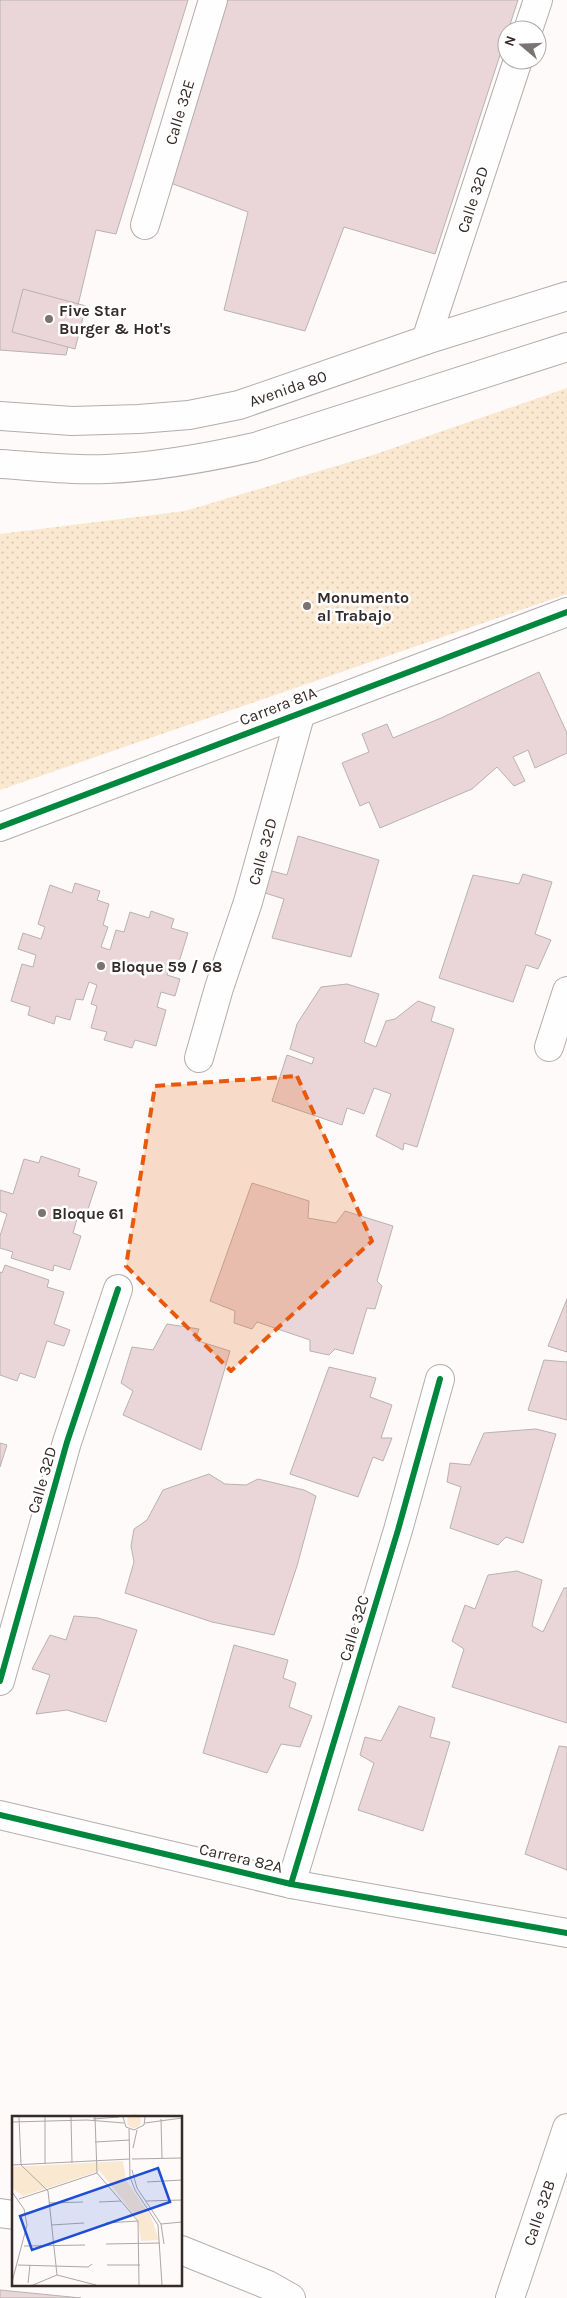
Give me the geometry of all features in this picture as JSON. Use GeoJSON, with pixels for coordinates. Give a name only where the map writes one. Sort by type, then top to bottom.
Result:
{"type":"FeatureCollection","features":[{"type":"Feature","properties":{"kind":"street","name":"Calle 32E"},"geometry":{"type":"LineString","coordinates":[[145,225],[214,0]]}},
{"type":"Feature","properties":{"kind":"street"},"geometry":{"type":"LineString","coordinates":[[531,20],[538,0]]}},
{"type":"Feature","properties":{"kind":"street","name":"Calle 32D"},"geometry":{"type":"LineString","coordinates":[[426,340],[515,70]]}},
{"type":"Feature","properties":{"kind":"street","name":"Avenida 80"},"geometry":{"type":"LineString","coordinates":[[0,416],[72,421],[139,419],[189,415],[239,405],[426,340],[567,296]]}},
{"type":"Feature","properties":{"kind":"street"},"geometry":{"type":"LineString","coordinates":[[0,464],[105,469],[160,465],[213,457],[255,447],[567,347]]}},
{"type":"Feature","properties":{"kind":"street","name":"Carrera 81A"},"geometry":{"type":"LineString","coordinates":[[0,827],[567,612]]}},
{"type":"Feature","properties":{"kind":"street","name":"Calle 32D"},"geometry":{"type":"LineString","coordinates":[[199,1058],[219,988],[248,902],[301,712]]}},
{"type":"Feature","properties":{"kind":"street"},"geometry":{"type":"LineString","coordinates":[[549,1047],[567,991]]}},
{"type":"Feature","properties":{"kind":"street","name":"Calle 32D"},"geometry":{"type":"LineString","coordinates":[[0,1681],[67,1442],[118,1290]]}},
{"type":"Feature","properties":{"kind":"street","name":"Calle 32C"},"geometry":{"type":"LineString","coordinates":[[291,1884],[398,1530],[440,1379]]}},
{"type":"Feature","properties":{"kind":"street","name":"Carrera 82A"},"geometry":{"type":"LineString","coordinates":[[0,1815],[291,1884],[567,1934]]}},
{"type":"Feature","properties":{"kind":"street","name":"Calle 32B"},"geometry":{"type":"LineString","coordinates":[[510,2298],[567,2128]]}},
{"type":"Feature","properties":{"kind":"street"},"geometry":{"type":"LineString","coordinates":[[182,2250],[274,2294]]}},
{"type":"Feature","properties":{"kind":"highlighted area"},"geometry":{"type":"Polygon","coordinates":[[[297,1076],[372,1241],[231,1371],[126,1266],[155,1086],[297,1076]]]}},
{"type":"Feature","properties":{"kind":"shaded area"},"geometry":{"type":"Polygon","coordinates":[[[567,388],[567,594],[0,790],[0,534],[185,511],[373,455],[567,388]]]}},
{"type":"Feature","properties":{"kind":"building"},"geometry":{"type":"Polygon","coordinates":[[[0,0],[188,0],[116,234],[96,230],[66,355],[0,350],[0,0]]]}},
{"type":"Feature","properties":{"kind":"building"},"geometry":{"type":"Polygon","coordinates":[[[223,0],[518,0],[511,20],[497,20],[497,64],[435,254],[344,227],[305,331],[224,310],[248,212],[168,182],[223,0]]]}},
{"type":"Feature","properties":{"kind":"building","name":"Five Star Burger & Hot's"},"geometry":{"type":"Polygon","coordinates":[[[23,289],[86,306],[75,349],[12,332],[23,289]]]}},
{"type":"Feature","properties":{"kind":"building"},"geometry":{"type":"Polygon","coordinates":[[[539,672],[567,733],[567,753],[535,768],[528,750],[513,757],[525,781],[514,786],[497,767],[472,789],[380,828],[369,802],[360,806],[342,763],[369,752],[362,734],[387,724],[393,738],[441,718],[539,672]]]}},
{"type":"Feature","properties":{"kind":"building"},"geometry":{"type":"Polygon","coordinates":[[[298,836],[379,860],[351,957],[272,938],[284,899],[262,892],[268,870],[287,875],[298,836]]]}},
{"type":"Feature","properties":{"kind":"building"},"geometry":{"type":"Polygon","coordinates":[[[523,874],[552,882],[535,934],[551,940],[538,969],[526,965],[513,1002],[439,978],[473,875],[519,884],[523,874]]]}},
{"type":"Feature","properties":{"kind":"building","name":"Bloque 59 / 68"},"geometry":{"type":"Polygon","coordinates":[[[75,883],[100,891],[97,900],[109,904],[103,925],[108,927],[101,947],[110,950],[116,930],[124,932],[130,912],[149,918],[151,911],[174,919],[171,928],[188,933],[178,965],[171,963],[167,975],[180,979],[175,996],[161,992],[157,1007],[166,1010],[156,1046],[135,1040],[132,1048],[104,1040],[107,1032],[91,1028],[97,1006],[91,1004],[97,985],[89,982],[83,1000],[76,999],[70,1020],[56,1016],[54,1024],[28,1015],[30,1007],[11,1001],[22,964],[33,967],[36,955],[18,949],[23,933],[41,939],[45,927],[38,924],[50,885],[72,893],[75,883]]]}},
{"type":"Feature","properties":{"kind":"building"},"geometry":{"type":"Polygon","coordinates":[[[347,984],[379,994],[364,1042],[376,1047],[386,1021],[395,1019],[418,1001],[435,1007],[431,1021],[454,1029],[417,1147],[404,1143],[403,1150],[376,1136],[391,1094],[374,1088],[364,1114],[347,1108],[342,1125],[272,1101],[287,1055],[312,1064],[314,1058],[290,1049],[297,1024],[321,987],[347,984]]]}},
{"type":"Feature","properties":{"kind":"building","name":"Bloque 61"},"geometry":{"type":"Polygon","coordinates":[[[41,1156],[80,1169],[78,1176],[97,1182],[86,1215],[79,1212],[73,1233],[81,1236],[70,1270],[54,1265],[53,1271],[11,1258],[13,1252],[0,1248],[0,1236],[7,1214],[0,1211],[0,1190],[13,1194],[24,1159],[39,1163],[41,1156]]]}},
{"type":"Feature","properties":{"kind":"building"},"geometry":{"type":"Polygon","coordinates":[[[252,1183],[309,1201],[308,1218],[336,1223],[345,1211],[393,1226],[377,1281],[382,1286],[375,1309],[367,1308],[353,1354],[335,1349],[329,1355],[310,1351],[310,1340],[257,1322],[252,1329],[234,1323],[235,1311],[210,1301],[252,1183]]]}},
{"type":"Feature","properties":{"kind":"building"},"geometry":{"type":"Polygon","coordinates":[[[5,1265],[49,1280],[47,1287],[64,1292],[54,1324],[70,1330],[64,1346],[47,1341],[35,1378],[20,1373],[17,1381],[0,1375],[0,1272],[2,1273],[5,1265]]]}},
{"type":"Feature","properties":{"kind":"building"},"geometry":{"type":"Polygon","coordinates":[[[567,1299],[567,1352],[548,1346],[567,1299]]]}},
{"type":"Feature","properties":{"kind":"building"},"geometry":{"type":"Polygon","coordinates":[[[167,1324],[199,1329],[195,1340],[230,1351],[201,1450],[123,1415],[133,1391],[121,1383],[132,1347],[153,1350],[167,1324]]]}},
{"type":"Feature","properties":{"kind":"building"},"geometry":{"type":"Polygon","coordinates":[[[544,1360],[567,1362],[567,1420],[528,1410],[544,1360]]]}},
{"type":"Feature","properties":{"kind":"building"},"geometry":{"type":"Polygon","coordinates":[[[329,1367],[376,1378],[370,1397],[392,1405],[381,1438],[392,1438],[383,1461],[373,1457],[358,1497],[290,1474],[329,1367]]]}},
{"type":"Feature","properties":{"kind":"building"},"geometry":{"type":"Polygon","coordinates":[[[536,1429],[556,1434],[523,1543],[506,1537],[498,1545],[450,1528],[461,1487],[447,1482],[450,1463],[470,1465],[484,1433],[536,1429]]]}},
{"type":"Feature","properties":{"kind":"building"},"geometry":{"type":"Polygon","coordinates":[[[0,1443],[7,1445],[0,1467],[0,1443]]]}},
{"type":"Feature","properties":{"kind":"building"},"geometry":{"type":"Polygon","coordinates":[[[209,1474],[225,1484],[246,1485],[258,1479],[304,1490],[316,1496],[297,1566],[274,1635],[212,1622],[125,1593],[134,1562],[131,1546],[134,1529],[147,1520],[163,1490],[209,1474]]]}},
{"type":"Feature","properties":{"kind":"building"},"geometry":{"type":"Polygon","coordinates":[[[517,1571],[542,1580],[532,1626],[543,1632],[564,1588],[567,1588],[567,1723],[452,1687],[464,1649],[452,1641],[465,1605],[475,1609],[488,1575],[517,1571]]]}},
{"type":"Feature","properties":{"kind":"building"},"geometry":{"type":"Polygon","coordinates":[[[74,1616],[98,1618],[137,1630],[106,1722],[67,1710],[36,1714],[50,1675],[32,1669],[50,1635],[66,1640],[74,1616]]]}},
{"type":"Feature","properties":{"kind":"building"},"geometry":{"type":"Polygon","coordinates":[[[234,1645],[288,1660],[283,1678],[296,1683],[289,1707],[312,1716],[300,1747],[281,1744],[267,1773],[203,1753],[234,1645]]]}},
{"type":"Feature","properties":{"kind":"building"},"geometry":{"type":"Polygon","coordinates":[[[399,1706],[435,1718],[430,1737],[450,1742],[423,1831],[358,1810],[374,1763],[360,1755],[365,1737],[381,1741],[399,1706]]]}},
{"type":"Feature","properties":{"kind":"building"},"geometry":{"type":"Polygon","coordinates":[[[559,1746],[567,1747],[567,1870],[525,1854],[559,1746]]]}},
{"type":"Feature","properties":{"kind":"building"},"geometry":{"type":"Polygon","coordinates":[[[0,2290],[81,2298],[0,2298],[0,2290]]]}},
{"type":"Feature","properties":{"kind":"cycle path"},"geometry":{"type":"LineString","coordinates":[[0,827],[567,612]]}},
{"type":"Feature","properties":{"kind":"cycle path"},"geometry":{"type":"LineString","coordinates":[[0,1681],[67,1442],[118,1289]]}},
{"type":"Feature","properties":{"kind":"cycle path"},"geometry":{"type":"LineString","coordinates":[[291,1884],[398,1530],[440,1379]]}},
{"type":"Feature","properties":{"kind":"cycle path"},"geometry":{"type":"LineString","coordinates":[[0,1815],[291,1884],[567,1933]]}},
{"type":"Feature","properties":{"kind":"place","name":"Five Star Burger & Hot's"},"geometry":{"type":"Point","coordinates":[49,319]}},
{"type":"Feature","properties":{"kind":"place","name":"Monumento al Trabajo"},"geometry":{"type":"Point","coordinates":[307,606]}},
{"type":"Feature","properties":{"kind":"place","name":"Bloque 59 / 68"},"geometry":{"type":"Point","coordinates":[101,966]}},
{"type":"Feature","properties":{"kind":"place","name":"Bloque 61"},"geometry":{"type":"Point","coordinates":[42,1213]}}]}
